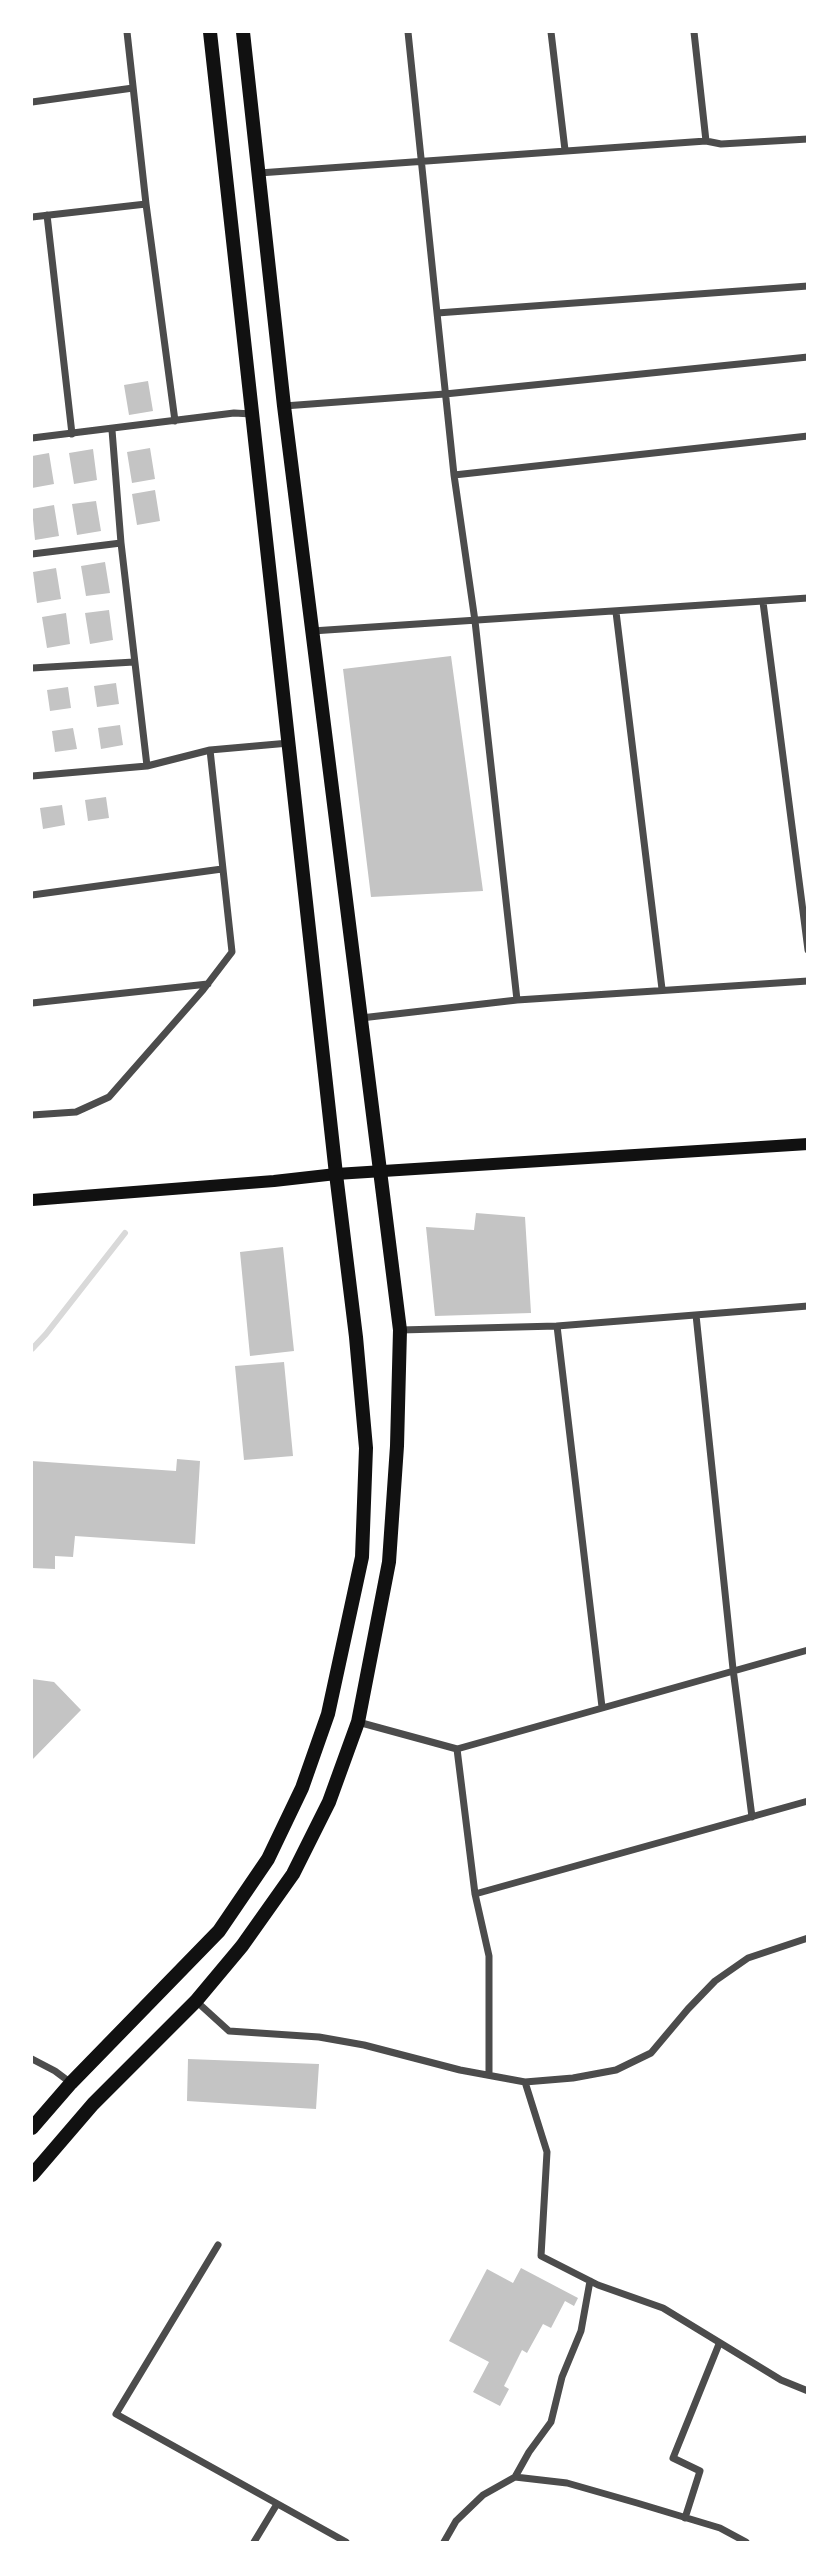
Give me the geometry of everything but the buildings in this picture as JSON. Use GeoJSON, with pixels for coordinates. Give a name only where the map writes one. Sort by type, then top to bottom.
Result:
{"type":"FeatureCollection","features":[{"type":"Feature","properties":{"kind":"main road"},"geometry":{"type":"LineString","coordinates":[[32,2127],[71,2083],[219,1931],[268,1858],[302,1788],[328,1714],[362,1557],[366,1448],[356,1338],[210,32]]}},
{"type":"Feature","properties":{"kind":"main road"},"geometry":{"type":"LineString","coordinates":[[32,2175],[93,2104],[196,2001],[242,1946],[293,1874],[329,1802],[358,1722],[389,1562],[397,1446],[400,1330],[284,406],[243,32]]}},
{"type":"Feature","properties":{"kind":"main road"},"geometry":{"type":"LineString","coordinates":[[32,1200],[336,1174],[807,1144]]}},
{"type":"Feature","properties":{"kind":"street"},"geometry":{"type":"LineString","coordinates":[[127,32],[146,204],[175,421]]}},
{"type":"Feature","properties":{"kind":"street"},"geometry":{"type":"LineString","coordinates":[[408,32],[454,475],[475,621],[517,1000]]}},
{"type":"Feature","properties":{"kind":"street"},"geometry":{"type":"LineString","coordinates":[[551,32],[565,150]]}},
{"type":"Feature","properties":{"kind":"street"},"geometry":{"type":"LineString","coordinates":[[694,32],[706,141]]}},
{"type":"Feature","properties":{"kind":"street"},"geometry":{"type":"LineString","coordinates":[[32,102],[133,88]]}},
{"type":"Feature","properties":{"kind":"street"},"geometry":{"type":"LineString","coordinates":[[259,173],[706,141],[721,144],[807,139]]}},
{"type":"Feature","properties":{"kind":"street"},"geometry":{"type":"LineString","coordinates":[[32,217],[146,204]]}},
{"type":"Feature","properties":{"kind":"street"},"geometry":{"type":"LineString","coordinates":[[47,215],[72,433]]}},
{"type":"Feature","properties":{"kind":"street"},"geometry":{"type":"LineString","coordinates":[[437,313],[807,286]]}},
{"type":"Feature","properties":{"kind":"street"},"geometry":{"type":"LineString","coordinates":[[284,406],[445,394],[807,357]]}},
{"type":"Feature","properties":{"kind":"street"},"geometry":{"type":"LineString","coordinates":[[32,438],[234,413],[252,414]]}},
{"type":"Feature","properties":{"kind":"street"},"geometry":{"type":"LineString","coordinates":[[112,430],[121,543],[147,766]]}},
{"type":"Feature","properties":{"kind":"street"},"geometry":{"type":"LineString","coordinates":[[454,475],[807,436]]}},
{"type":"Feature","properties":{"kind":"street"},"geometry":{"type":"LineString","coordinates":[[32,554],[121,543]]}},
{"type":"Feature","properties":{"kind":"street"},"geometry":{"type":"LineString","coordinates":[[312,631],[807,598]]}},
{"type":"Feature","properties":{"kind":"street"},"geometry":{"type":"LineString","coordinates":[[763,602],[807,950]]}},
{"type":"Feature","properties":{"kind":"street"},"geometry":{"type":"LineString","coordinates":[[616,612],[662,989]]}},
{"type":"Feature","properties":{"kind":"street"},"geometry":{"type":"LineString","coordinates":[[32,668],[134,662]]}},
{"type":"Feature","properties":{"kind":"street"},"geometry":{"type":"LineString","coordinates":[[32,776],[147,766],[210,750],[289,743]]}},
{"type":"Feature","properties":{"kind":"street"},"geometry":{"type":"LineString","coordinates":[[32,1115],[76,1112],[109,1097],[232,953],[210,750]]}},
{"type":"Feature","properties":{"kind":"street"},"geometry":{"type":"LineString","coordinates":[[32,895],[222,869]]}},
{"type":"Feature","properties":{"kind":"street"},"geometry":{"type":"LineString","coordinates":[[360,1018],[517,1000],[807,981]]}},
{"type":"Feature","properties":{"kind":"street"},"geometry":{"type":"LineString","coordinates":[[32,1003],[208,984]]}},
{"type":"Feature","properties":{"kind":"street"},"geometry":{"type":"LineString","coordinates":[[400,1330],[556,1326],[807,1306]]}},
{"type":"Feature","properties":{"kind":"street"},"geometry":{"type":"LineString","coordinates":[[696,1315],[733,1669],[752,1817]]}},
{"type":"Feature","properties":{"kind":"street"},"geometry":{"type":"LineString","coordinates":[[556,1326],[602,1707]]}},
{"type":"Feature","properties":{"kind":"street"},"geometry":{"type":"LineString","coordinates":[[358,1722],[457,1749],[807,1650]]}},
{"type":"Feature","properties":{"kind":"street"},"geometry":{"type":"LineString","coordinates":[[457,1749],[475,1894],[489,1956],[489,2075]]}},
{"type":"Feature","properties":{"kind":"street"},"geometry":{"type":"LineString","coordinates":[[475,1894],[807,1801]]}},
{"type":"Feature","properties":{"kind":"street"},"geometry":{"type":"LineString","coordinates":[[196,2001],[229,2031],[318,2037],[525,2082],[573,2078],[616,2070],[651,2053],[715,1980],[748,1958],[807,1938]]}},
{"type":"Feature","properties":{"kind":"street"},"geometry":{"type":"LineString","coordinates":[[32,2059],[71,2083]]}},
{"type":"Feature","properties":{"kind":"street"},"geometry":{"type":"LineString","coordinates":[[525,2082],[547,2152],[541,2256],[590,2281],[663,2308],[781,2380],[807,2391]]}},
{"type":"Feature","properties":{"kind":"street"},"geometry":{"type":"LineString","coordinates":[[218,2245],[116,2414],[346,2543]]}},
{"type":"Feature","properties":{"kind":"street"},"geometry":{"type":"LineString","coordinates":[[444,2543],[456,2521],[484,2495],[515,2477],[551,2422],[562,2376],[581,2331],[590,2281]]}},
{"type":"Feature","properties":{"kind":"street"},"geometry":{"type":"LineString","coordinates":[[685,2518],[700,2471],[673,2458],[719,2344]]}},
{"type":"Feature","properties":{"kind":"street"},"geometry":{"type":"LineString","coordinates":[[515,2477],[567,2483],[720,2528],[746,2543]]}},
{"type":"Feature","properties":{"kind":"street"},"geometry":{"type":"LineString","coordinates":[[254,2543],[277,2504]]}},
{"type":"Feature","properties":{"kind":"waterway"},"geometry":{"type":"LineString","coordinates":[[32,1349],[125,1233]]}}]}
